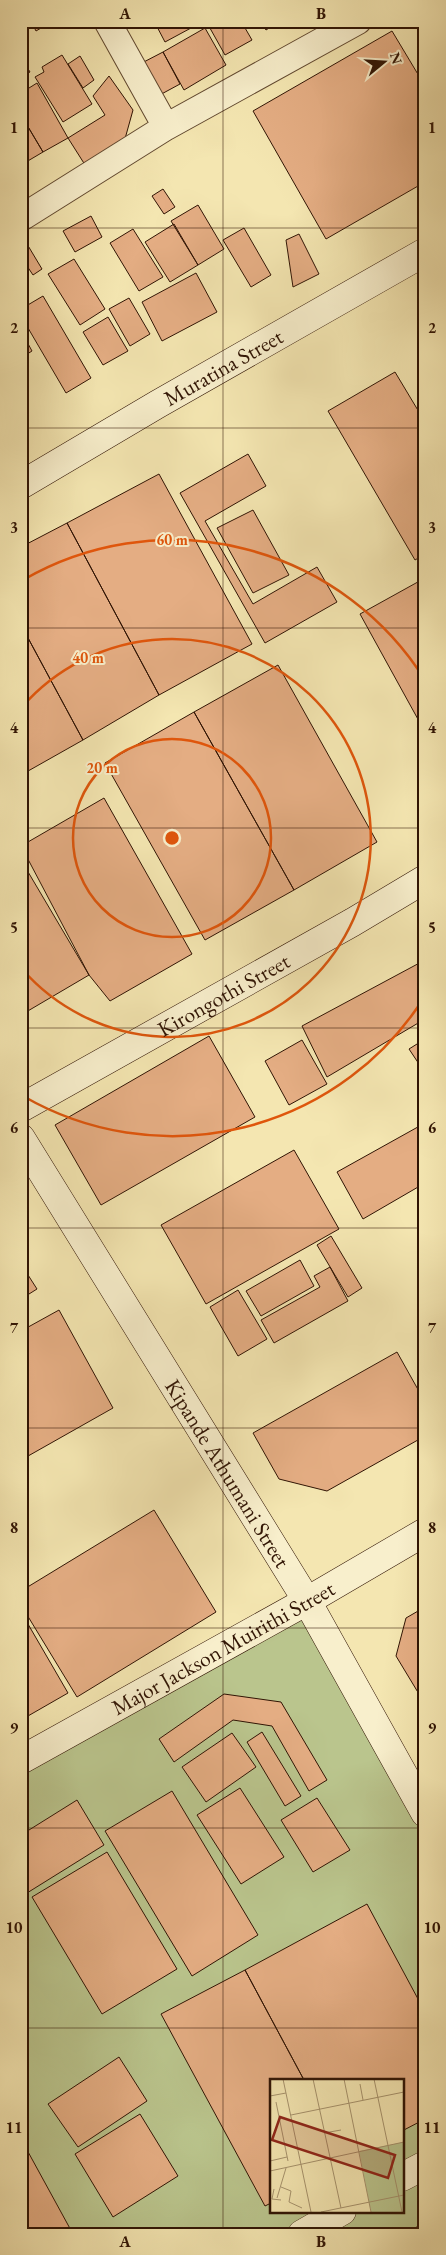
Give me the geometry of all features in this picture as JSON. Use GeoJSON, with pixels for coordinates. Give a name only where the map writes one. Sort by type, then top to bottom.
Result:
{"type":"FeatureCollection","features":[{"type":"Feature","properties":{"kind":"street"},"geometry":{"type":"LineString","coordinates":[[107,21],[166,127]]}},
{"type":"Feature","properties":{"kind":"street"},"geometry":{"type":"LineString","coordinates":[[21,218],[166,127],[358,21]]}},
{"type":"Feature","properties":{"kind":"street","name":"Muratina Street"},"geometry":{"type":"LineString","coordinates":[[21,485],[167,399],[425,252]]}},
{"type":"Feature","properties":{"kind":"street","name":"Kirongothi Street"},"geometry":{"type":"LineString","coordinates":[[21,1108],[353,922],[425,879]]}},
{"type":"Feature","properties":{"kind":"street","name":"Kipande Athumani Street"},"geometry":{"type":"LineString","coordinates":[[21,1138],[307,1601],[425,1813]]}},
{"type":"Feature","properties":{"kind":"street","name":"Major Jackson Muirithi Street"},"geometry":{"type":"LineString","coordinates":[[21,1760],[307,1601],[425,1532]]}},
{"type":"Feature","properties":{"kind":"street"},"geometry":{"type":"LineString","coordinates":[[404,2176],[425,2164]]}},
{"type":"Feature","properties":{"kind":"street"},"geometry":{"type":"LineString","coordinates":[[302,2234],[340,2212]]}},
{"type":"Feature","properties":{"kind":"green space"},"geometry":{"type":"Polygon","coordinates":[[[307,1601],[425,1813],[425,2234],[21,2234],[21,1757],[307,1601]]]}},
{"type":"Feature","properties":{"kind":"building"},"geometry":{"type":"Polygon","coordinates":[[[31,21],[53,21],[36,31],[31,21]]]}},
{"type":"Feature","properties":{"kind":"building"},"geometry":{"type":"Polygon","coordinates":[[[154,21],[204,21],[165,42],[154,21]]]}},
{"type":"Feature","properties":{"kind":"building"},"geometry":{"type":"Polygon","coordinates":[[[206,21],[241,21],[252,40],[225,55],[206,21]]]}},
{"type":"Feature","properties":{"kind":"building"},"geometry":{"type":"Polygon","coordinates":[[[260,21],[280,21],[266,30],[260,21]]]}},
{"type":"Feature","properties":{"kind":"building"},"geometry":{"type":"Polygon","coordinates":[[[205,28],[226,65],[184,90],[163,52],[205,28]]]}},
{"type":"Feature","properties":{"kind":"building"},"geometry":{"type":"Polygon","coordinates":[[[392,31],[425,86],[425,182],[326,239],[253,111],[392,31]]]}},
{"type":"Feature","properties":{"kind":"building"},"geometry":{"type":"Polygon","coordinates":[[[163,52],[180,84],[156,97],[138,65],[163,52]]]}},
{"type":"Feature","properties":{"kind":"building"},"geometry":{"type":"Polygon","coordinates":[[[62,55],[92,104],[63,122],[35,77],[44,72],[42,67],[62,55]]]}},
{"type":"Feature","properties":{"kind":"building"},"geometry":{"type":"Polygon","coordinates":[[[80,56],[94,80],[83,88],[68,64],[80,56]]]}},
{"type":"Feature","properties":{"kind":"building"},"geometry":{"type":"Polygon","coordinates":[[[21,57],[30,72],[21,77],[21,57]]]}},
{"type":"Feature","properties":{"kind":"building"},"geometry":{"type":"Polygon","coordinates":[[[109,76],[133,110],[123,146],[87,168],[68,138],[105,115],[93,96],[109,76]]]}},
{"type":"Feature","properties":{"kind":"building"},"geometry":{"type":"Polygon","coordinates":[[[37,83],[68,138],[43,152],[21,115],[21,93],[37,83]]]}},
{"type":"Feature","properties":{"kind":"building"},"geometry":{"type":"Polygon","coordinates":[[[21,115],[43,152],[21,165],[21,115]]]}},
{"type":"Feature","properties":{"kind":"building"},"geometry":{"type":"Polygon","coordinates":[[[163,189],[175,207],[164,214],[152,196],[163,189]]]}},
{"type":"Feature","properties":{"kind":"building"},"geometry":{"type":"Polygon","coordinates":[[[198,205],[224,249],[198,265],[171,221],[198,205]]]}},
{"type":"Feature","properties":{"kind":"building"},"geometry":{"type":"Polygon","coordinates":[[[91,216],[102,237],[75,252],[63,231],[91,216]]]}},
{"type":"Feature","properties":{"kind":"building"},"geometry":{"type":"Polygon","coordinates":[[[174,224],[198,265],[170,282],[145,242],[174,224]]]}},
{"type":"Feature","properties":{"kind":"building"},"geometry":{"type":"Polygon","coordinates":[[[244,228],[271,275],[251,287],[223,240],[244,228]]]}},
{"type":"Feature","properties":{"kind":"building"},"geometry":{"type":"Polygon","coordinates":[[[133,229],[163,277],[139,291],[110,243],[133,229]]]}},
{"type":"Feature","properties":{"kind":"building"},"geometry":{"type":"Polygon","coordinates":[[[299,234],[319,274],[293,287],[286,240],[299,234]]]}},
{"type":"Feature","properties":{"kind":"building"},"geometry":{"type":"Polygon","coordinates":[[[24,239],[42,269],[33,275],[21,257],[21,241],[24,239]]]}},
{"type":"Feature","properties":{"kind":"building"},"geometry":{"type":"Polygon","coordinates":[[[74,259],[105,309],[80,325],[48,274],[74,259]]]}},
{"type":"Feature","properties":{"kind":"building"},"geometry":{"type":"Polygon","coordinates":[[[196,273],[217,312],[162,341],[142,302],[196,273]]]}},
{"type":"Feature","properties":{"kind":"building"},"geometry":{"type":"Polygon","coordinates":[[[43,296],[91,378],[66,393],[21,316],[21,309],[43,296]]]}},
{"type":"Feature","properties":{"kind":"building"},"geometry":{"type":"Polygon","coordinates":[[[129,298],[150,334],[130,346],[109,309],[129,298]]]}},
{"type":"Feature","properties":{"kind":"building"},"geometry":{"type":"Polygon","coordinates":[[[108,317],[128,351],[103,365],[83,332],[108,317]]]}},
{"type":"Feature","properties":{"kind":"building"},"geometry":{"type":"Polygon","coordinates":[[[21,331],[32,351],[21,358],[21,331]]]}},
{"type":"Feature","properties":{"kind":"building"},"geometry":{"type":"Polygon","coordinates":[[[395,372],[425,422],[425,554],[415,560],[328,411],[395,372]]]}},
{"type":"Feature","properties":{"kind":"building"},"geometry":{"type":"Polygon","coordinates":[[[248,454],[266,486],[205,521],[253,604],[317,567],[337,602],[265,643],[180,493],[248,454]]]}},
{"type":"Feature","properties":{"kind":"building"},"geometry":{"type":"Polygon","coordinates":[[[159,474],[252,644],[159,695],[67,523],[159,474]]]}},
{"type":"Feature","properties":{"kind":"building"},"geometry":{"type":"Polygon","coordinates":[[[253,510],[289,575],[253,593],[217,528],[253,510]]]}},
{"type":"Feature","properties":{"kind":"building"},"geometry":{"type":"Polygon","coordinates":[[[67,523],[159,695],[83,740],[21,625],[21,547],[67,523]]]}},
{"type":"Feature","properties":{"kind":"building"},"geometry":{"type":"Polygon","coordinates":[[[425,578],[425,732],[360,614],[425,578]]]}},
{"type":"Feature","properties":{"kind":"building"},"geometry":{"type":"Polygon","coordinates":[[[21,625],[83,740],[21,775],[21,625]]]}},
{"type":"Feature","properties":{"kind":"building"},"geometry":{"type":"Polygon","coordinates":[[[278,665],[377,842],[294,890],[194,712],[278,665]]]}},
{"type":"Feature","properties":{"kind":"building"},"geometry":{"type":"Polygon","coordinates":[[[194,712],[294,890],[205,940],[105,763],[194,712]]]}},
{"type":"Feature","properties":{"kind":"building"},"geometry":{"type":"Polygon","coordinates":[[[104,798],[192,954],[110,1001],[89,975],[21,846],[104,798]]]}},
{"type":"Feature","properties":{"kind":"building"},"geometry":{"type":"Polygon","coordinates":[[[21,860],[89,975],[21,1015],[21,860]]]}},
{"type":"Feature","properties":{"kind":"building"},"geometry":{"type":"Polygon","coordinates":[[[425,960],[425,1019],[327,1077],[302,1026],[425,960]]]}},
{"type":"Feature","properties":{"kind":"building"},"geometry":{"type":"Polygon","coordinates":[[[209,1036],[255,1117],[101,1205],[55,1125],[209,1036]]]}},
{"type":"Feature","properties":{"kind":"building"},"geometry":{"type":"Polygon","coordinates":[[[425,1039],[425,1073],[409,1049],[425,1039]]]}},
{"type":"Feature","properties":{"kind":"building"},"geometry":{"type":"Polygon","coordinates":[[[302,1040],[327,1084],[289,1105],[265,1061],[302,1040]]]}},
{"type":"Feature","properties":{"kind":"building"},"geometry":{"type":"Polygon","coordinates":[[[425,1123],[425,1183],[363,1219],[337,1172],[425,1123]]]}},
{"type":"Feature","properties":{"kind":"building"},"geometry":{"type":"Polygon","coordinates":[[[294,1150],[339,1229],[206,1304],[161,1225],[294,1150]]]}},
{"type":"Feature","properties":{"kind":"building"},"geometry":{"type":"Polygon","coordinates":[[[331,1236],[362,1288],[348,1297],[317,1245],[331,1236]]]}},
{"type":"Feature","properties":{"kind":"building"},"geometry":{"type":"Polygon","coordinates":[[[300,1260],[314,1286],[261,1316],[246,1291],[300,1260]]]}},
{"type":"Feature","properties":{"kind":"building"},"geometry":{"type":"Polygon","coordinates":[[[21,1264],[37,1289],[21,1299],[21,1264]]]}},
{"type":"Feature","properties":{"kind":"building"},"geometry":{"type":"Polygon","coordinates":[[[330,1267],[348,1301],[274,1343],[261,1320],[320,1287],[314,1276],[330,1267]]]}},
{"type":"Feature","properties":{"kind":"building"},"geometry":{"type":"Polygon","coordinates":[[[238,1290],[267,1339],[238,1356],[210,1307],[238,1290]]]}},
{"type":"Feature","properties":{"kind":"building"},"geometry":{"type":"Polygon","coordinates":[[[59,1310],[113,1408],[21,1460],[21,1331],[59,1310]]]}},
{"type":"Feature","properties":{"kind":"building"},"geometry":{"type":"Polygon","coordinates":[[[397,1352],[425,1402],[425,1436],[327,1491],[279,1479],[253,1433],[397,1352]]]}},
{"type":"Feature","properties":{"kind":"building"},"geometry":{"type":"Polygon","coordinates":[[[154,1510],[216,1612],[77,1697],[21,1605],[21,1591],[154,1510]]]}},
{"type":"Feature","properties":{"kind":"building"},"geometry":{"type":"Polygon","coordinates":[[[425,1607],[425,1697],[422,1699],[396,1656],[406,1618],[425,1607]]]}},
{"type":"Feature","properties":{"kind":"building"},"geometry":{"type":"Polygon","coordinates":[[[21,1612],[68,1693],[21,1720],[21,1612]]]}},
{"type":"Feature","properties":{"kind":"building"},"geometry":{"type":"Polygon","coordinates":[[[224,1694],[281,1702],[327,1780],[309,1791],[272,1726],[233,1720],[174,1762],[159,1739],[224,1694]]]}},
{"type":"Feature","properties":{"kind":"building"},"geometry":{"type":"Polygon","coordinates":[[[262,1732],[301,1796],[285,1806],[247,1742],[262,1732]]]}},
{"type":"Feature","properties":{"kind":"building"},"geometry":{"type":"Polygon","coordinates":[[[232,1733],[256,1767],[206,1802],[182,1767],[232,1733]]]}},
{"type":"Feature","properties":{"kind":"building"},"geometry":{"type":"Polygon","coordinates":[[[240,1788],[284,1857],[241,1884],[197,1815],[240,1788]]]}},
{"type":"Feature","properties":{"kind":"building"},"geometry":{"type":"Polygon","coordinates":[[[172,1791],[258,1935],[192,1976],[105,1831],[172,1791]]]}},
{"type":"Feature","properties":{"kind":"building"},"geometry":{"type":"Polygon","coordinates":[[[317,1798],[350,1850],[313,1872],[281,1820],[317,1798]]]}},
{"type":"Feature","properties":{"kind":"building"},"geometry":{"type":"Polygon","coordinates":[[[77,1800],[104,1845],[27,1893],[21,1884],[21,1835],[77,1800]]]}},
{"type":"Feature","properties":{"kind":"building"},"geometry":{"type":"Polygon","coordinates":[[[107,1852],[177,1969],[102,2014],[32,1897],[107,1852]]]}},
{"type":"Feature","properties":{"kind":"building"},"geometry":{"type":"Polygon","coordinates":[[[367,1904],[425,2012],[425,2119],[404,2130],[404,2079],[303,2079],[245,1970],[367,1904]]]}},
{"type":"Feature","properties":{"kind":"building"},"geometry":{"type":"Polygon","coordinates":[[[245,1970],[303,2079],[270,2079],[270,2204],[265,2206],[161,2014],[245,1970]]]}},
{"type":"Feature","properties":{"kind":"building"},"geometry":{"type":"Polygon","coordinates":[[[119,2057],[147,2101],[78,2147],[48,2104],[119,2057]]]}},
{"type":"Feature","properties":{"kind":"building"},"geometry":{"type":"Polygon","coordinates":[[[140,2114],[178,2176],[113,2217],[75,2154],[140,2114]]]}},
{"type":"Feature","properties":{"kind":"building"},"geometry":{"type":"Polygon","coordinates":[[[21,2139],[73,2234],[21,2234],[21,2139]]]}},
{"type":"Feature","properties":{"kind":"building"},"geometry":{"type":"Polygon","coordinates":[[[425,2222],[425,2234],[405,2234],[425,2222]]]}}]}
